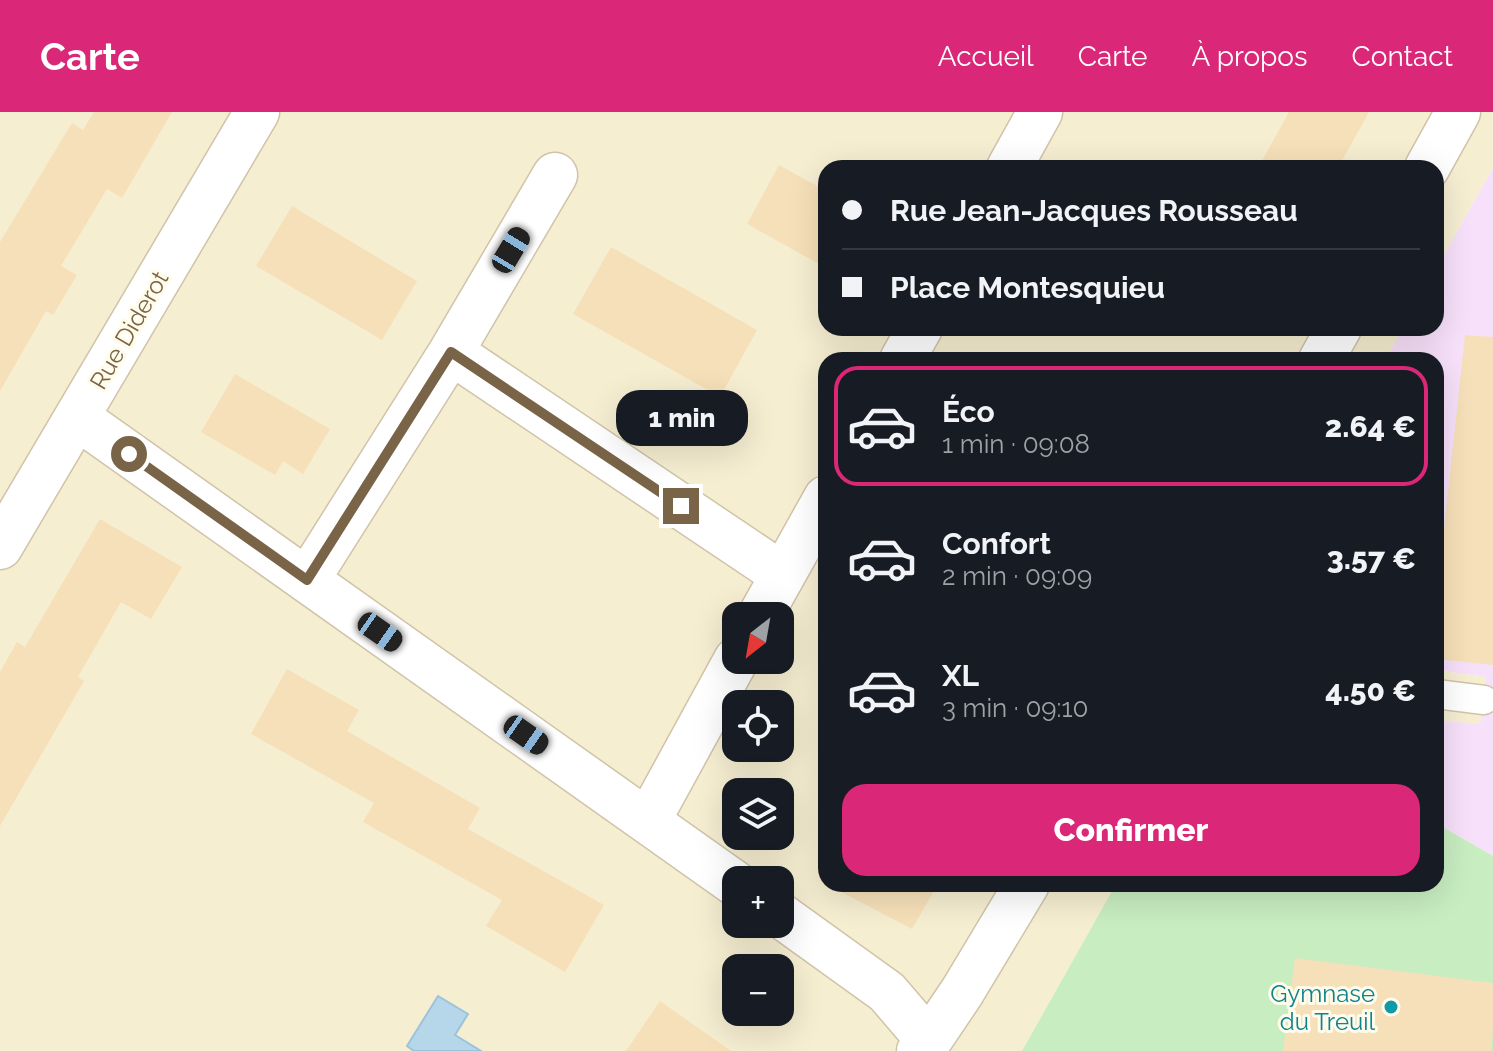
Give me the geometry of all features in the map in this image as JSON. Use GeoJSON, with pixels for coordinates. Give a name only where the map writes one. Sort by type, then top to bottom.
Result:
{"type":"FeatureCollection","features":[{"type":"Feature","properties":{"kind":"street","name":"Rue Diderot"},"geometry":{"type":"LineString","coordinates":[[0,547],[257,112]]}},
{"type":"Feature","properties":{"kind":"street"},"geometry":{"type":"LineString","coordinates":[[1013,160],[1040,112]]}},
{"type":"Feature","properties":{"kind":"street"},"geometry":{"type":"LineString","coordinates":[[1431,160],[1458,112]]}},
{"type":"Feature","properties":{"kind":"street"},"geometry":{"type":"LineString","coordinates":[[307,580],[451,352],[555,175]]}},
{"type":"Feature","properties":{"kind":"street"},"geometry":{"type":"LineString","coordinates":[[451,352],[783,575]]}},
{"type":"Feature","properties":{"kind":"street"},"geometry":{"type":"LineString","coordinates":[[78,418],[722,874]]}},
{"type":"Feature","properties":{"kind":"street"},"geometry":{"type":"LineString","coordinates":[[768,602],[818,512]]}},
{"type":"Feature","properties":{"kind":"street"},"geometry":{"type":"LineString","coordinates":[[648,821],[728,674]]}},
{"type":"Feature","properties":{"kind":"street"},"geometry":{"type":"LineString","coordinates":[[794,925],[887,992],[924,1046],[962,992],[1022,892]]}},
{"type":"Feature","properties":{"kind":"lane"},"geometry":{"type":"LineString","coordinates":[[1444,695],[1484,700]]}},
{"type":"Feature","properties":{"kind":"shaded area"},"geometry":{"type":"Polygon","coordinates":[[[0,112],[1493,112],[1493,168],[1444,255],[1444,160],[818,160],[818,336],[1398,336],[1390,352],[818,352],[818,892],[1111,892],[1022,1051],[0,1051],[0,112]]]}},
{"type":"Feature","properties":{"kind":"shaded area"},"geometry":{"type":"Polygon","coordinates":[[[1493,168],[1493,856],[1444,828],[1444,721],[1480,724],[1486,677],[1444,671],[1444,352],[1390,352],[1398,336],[1444,336],[1444,255],[1493,168]]]}},
{"type":"Feature","properties":{"kind":"shaded area"},"geometry":{"type":"Polygon","coordinates":[[[1444,671],[1486,677],[1480,724],[1444,721],[1444,671]]]}},
{"type":"Feature","properties":{"kind":"green space"},"geometry":{"type":"Polygon","coordinates":[[[1444,828],[1493,856],[1493,1051],[1022,1051],[1111,892],[1444,892],[1444,828]]]}},
{"type":"Feature","properties":{"kind":"water"},"geometry":{"type":"Polygon","coordinates":[[[438,996],[468,1014],[455,1035],[481,1051],[414,1051],[407,1046],[438,996]]]}},
{"type":"Feature","properties":{"kind":"building"},"geometry":{"type":"Polygon","coordinates":[[[94,112],[172,112],[122,198],[107,189],[61,266],[77,275],[53,315],[46,311],[0,391],[0,242],[72,123],[83,130],[94,112]]]}},
{"type":"Feature","properties":{"kind":"building"},"geometry":{"type":"Polygon","coordinates":[[[1289,112],[1369,112],[1342,160],[1262,160],[1289,112]]]}},
{"type":"Feature","properties":{"kind":"building"},"geometry":{"type":"Polygon","coordinates":[[[779,165],[818,187],[818,264],[747,224],[779,165]]]}},
{"type":"Feature","properties":{"kind":"building"},"geometry":{"type":"Polygon","coordinates":[[[292,206],[417,281],[382,340],[256,266],[292,206]]]}},
{"type":"Feature","properties":{"kind":"building"},"geometry":{"type":"Polygon","coordinates":[[[611,247],[757,330],[720,397],[573,314],[611,247]]]}},
{"type":"Feature","properties":{"kind":"building"},"geometry":{"type":"Polygon","coordinates":[[[1465,335],[1493,337],[1493,665],[1444,660],[1444,528],[1465,335]]]}},
{"type":"Feature","properties":{"kind":"building"},"geometry":{"type":"Polygon","coordinates":[[[235,374],[330,429],[303,474],[283,461],[275,475],[201,432],[235,374]]]}},
{"type":"Feature","properties":{"kind":"building"},"geometry":{"type":"Polygon","coordinates":[[[100,519],[182,567],[151,619],[121,602],[78,677],[84,681],[0,826],[0,672],[17,642],[25,647],[100,519]]]}},
{"type":"Feature","properties":{"kind":"building"},"geometry":{"type":"Polygon","coordinates":[[[287,669],[359,710],[347,731],[480,808],[468,829],[604,905],[565,972],[486,926],[502,900],[363,822],[374,803],[251,734],[287,669]]]}},
{"type":"Feature","properties":{"kind":"building"},"geometry":{"type":"Polygon","coordinates":[[[841,892],[933,892],[912,929],[841,892]]]}},
{"type":"Feature","properties":{"kind":"building","name":"Gymnase du Treuil"},"geometry":{"type":"Polygon","coordinates":[[[1295,958],[1493,983],[1491,1051],[1283,1051],[1295,958]]]}},
{"type":"Feature","properties":{"kind":"building"},"geometry":{"type":"Polygon","coordinates":[[[660,1001],[731,1051],[626,1051],[660,1001]]]}},
{"type":"Feature","properties":{"kind":"place","name":"Gymnase du Treuil"},"geometry":{"type":"Point","coordinates":[1391,1007]}},
{"type":"Feature","properties":{"kind":"route"},"geometry":{"type":"LineString","coordinates":[[129,454],[307,580],[451,352],[681,506]]}}]}
